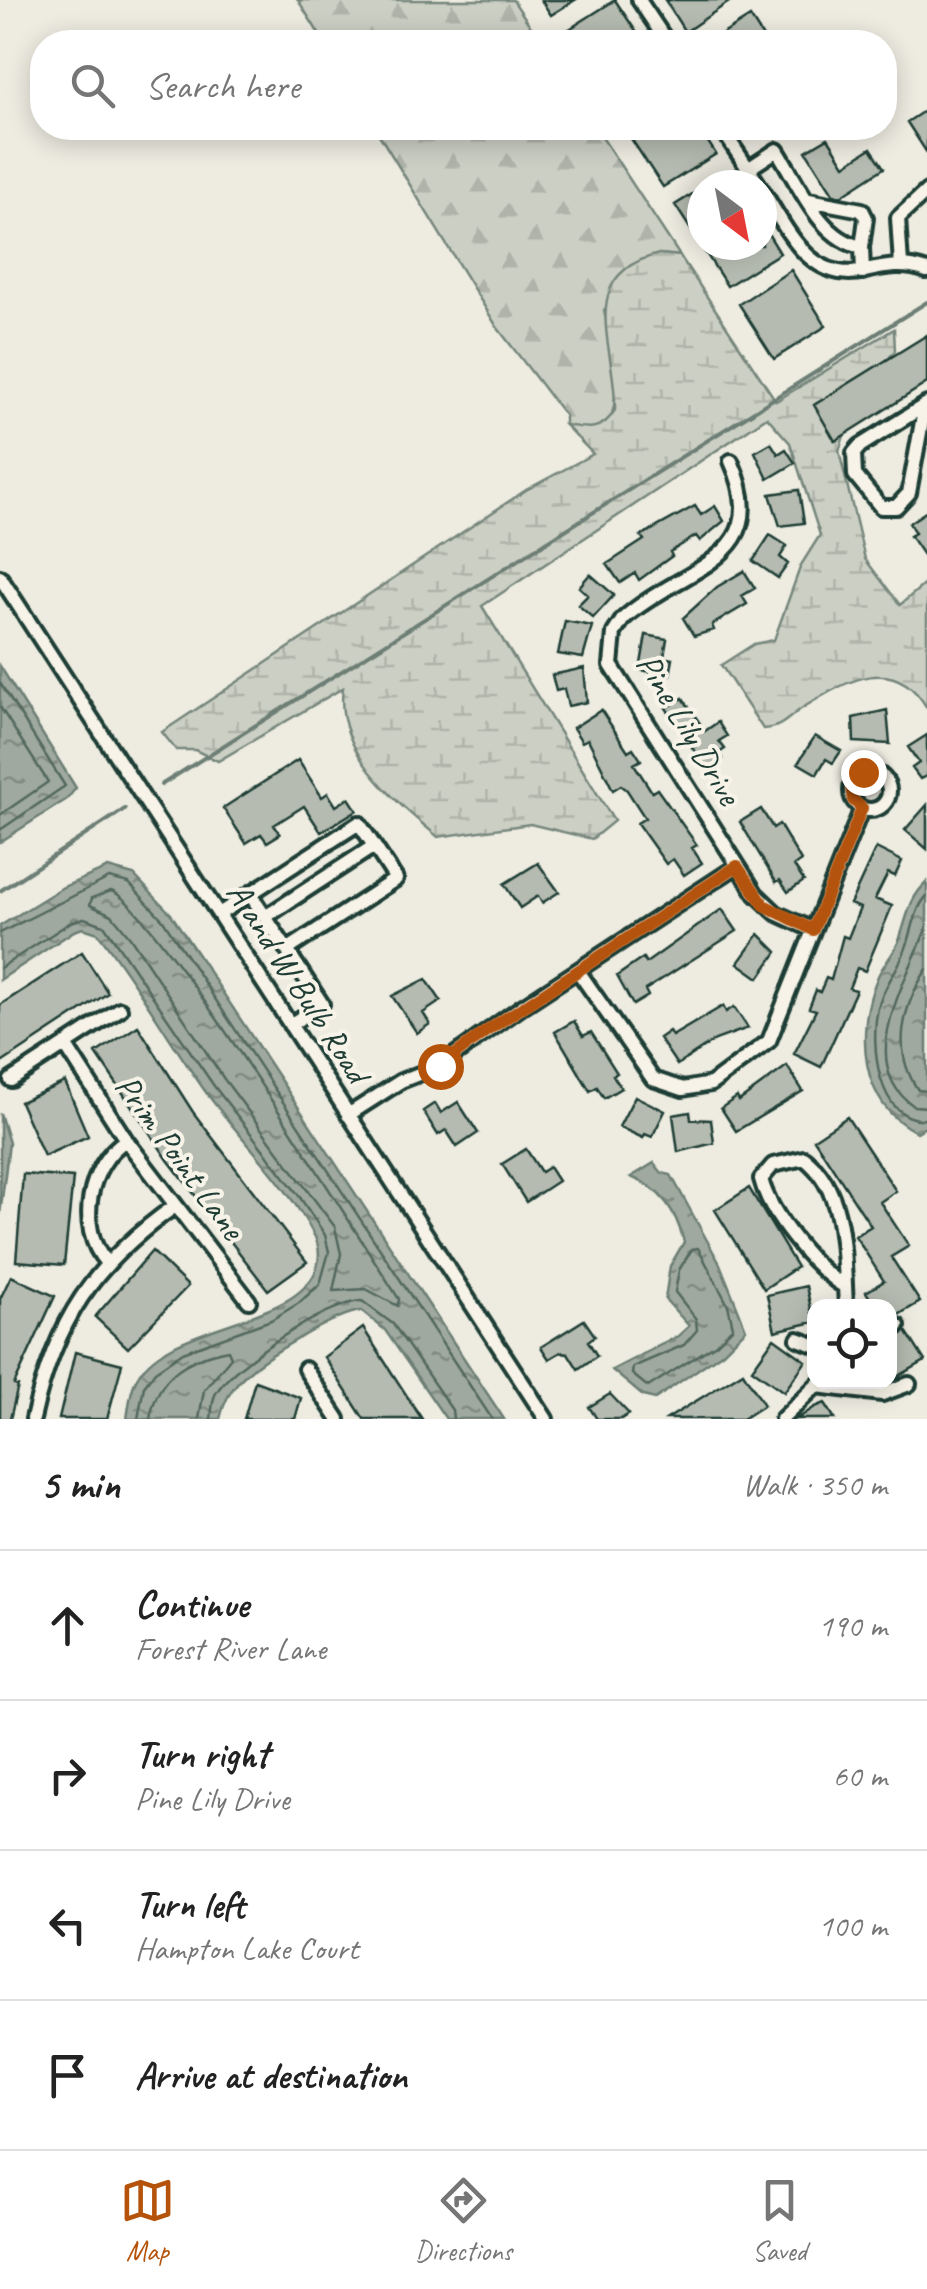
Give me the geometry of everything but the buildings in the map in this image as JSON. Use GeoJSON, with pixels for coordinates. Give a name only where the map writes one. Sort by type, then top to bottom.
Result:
{"type":"FeatureCollection","features":[{"type":"Feature","properties":{"kind":"street"},"geometry":{"type":"LineString","coordinates":[[639,0],[658,30]]}},
{"type":"Feature","properties":{"kind":"street"},"geometry":{"type":"LineString","coordinates":[[730,140],[748,169],[777,150],[837,240],[862,248]]}},
{"type":"Feature","properties":{"kind":"street"},"geometry":{"type":"LineString","coordinates":[[901,265],[898,218],[927,191]]}},
{"type":"Feature","properties":{"kind":"street"},"geometry":{"type":"LineString","coordinates":[[809,200],[862,210],[863,272]]}},
{"type":"Feature","properties":{"kind":"street"},"geometry":{"type":"LineString","coordinates":[[777,214],[796,244],[817,266],[842,275],[901,265],[927,271]]}},
{"type":"Feature","properties":{"kind":"street"},"geometry":{"type":"LineString","coordinates":[[926,404],[909,493],[896,507],[881,507],[855,475],[854,453],[926,404]]}},
{"type":"Feature","properties":{"kind":"street","name":"Pine Lily Drive"},"geometry":{"type":"LineString","coordinates":[[730,460],[746,499],[746,514],[734,541],[635,608],[623,619],[610,649],[617,680],[764,905],[813,930]]}},
{"type":"Feature","properties":{"kind":"street","name":"A and W Bulb Road"},"geometry":{"type":"LineString","coordinates":[[2,586],[546,1419]]}},
{"type":"Feature","properties":{"kind":"street"},"geometry":{"type":"LineString","coordinates":[[578,970],[642,1068],[668,1086],[697,1088],[723,1077],[769,1041],[862,808]]}},
{"type":"Feature","properties":{"kind":"street"},"geometry":{"type":"LineString","coordinates":[[219,914],[359,822],[396,879],[287,950]]}},
{"type":"Feature","properties":{"kind":"street"},"geometry":{"type":"LineString","coordinates":[[265,917],[374,846]]}},
{"type":"Feature","properties":{"kind":"street"},"geometry":{"type":"LineString","coordinates":[[348,1115],[401,1081],[440,1066],[737,866]]}},
{"type":"Feature","properties":{"kind":"street"},"geometry":{"type":"LineString","coordinates":[[250,894],[322,1004],[290,1025]]}},
{"type":"Feature","properties":{"kind":"street"},"geometry":{"type":"LineString","coordinates":[[11,1080],[120,1009]]}},
{"type":"Feature","properties":{"kind":"street","name":"Prim Point Lane"},"geometry":{"type":"LineString","coordinates":[[66,1046],[126,1140],[249,1301]]}},
{"type":"Feature","properties":{"kind":"street"},"geometry":{"type":"LineString","coordinates":[[106,1262],[90,1235],[92,1199],[106,1157],[126,1140]]}},
{"type":"Feature","properties":{"kind":"street"},"geometry":{"type":"LineString","coordinates":[[845,1286],[817,1267],[770,1199],[761,1179],[773,1165],[804,1158],[820,1175],[837,1208],[845,1286],[846,1299]]}},
{"type":"Feature","properties":{"kind":"street"},"geometry":{"type":"LineString","coordinates":[[33,1419],[60,1331],[106,1262],[175,1206]]}},
{"type":"Feature","properties":{"kind":"street"},"geometry":{"type":"LineString","coordinates":[[798,1339],[807,1342]]}},
{"type":"Feature","properties":{"kind":"street"},"geometry":{"type":"LineString","coordinates":[[305,1368],[338,1419]]}},
{"type":"Feature","properties":{"kind":"street"},"geometry":{"type":"LineString","coordinates":[[897,1388],[909,1384]]}},
{"type":"Feature","properties":{"kind":"street"},"geometry":{"type":"LineString","coordinates":[[782,1419],[814,1389]]}},
{"type":"Feature","properties":{"kind":"street"},"geometry":{"type":"LineString","coordinates":[[850,1389],[882,1394],[896,1389]]}},
{"type":"Feature","properties":{"kind":"street"},"geometry":{"type":"LineString","coordinates":[[319,1419],[326,1400]]}},
{"type":"Feature","properties":{"kind":"green space"},"geometry":{"type":"Polygon","coordinates":[[[298,0],[513,0],[533,30],[317,30],[298,0]]]}},
{"type":"Feature","properties":{"kind":"green space"},"geometry":{"type":"Polygon","coordinates":[[[382,140],[604,140],[680,256],[659,254],[604,310],[615,388],[611,416],[600,427],[565,425],[565,416],[497,327],[382,140]]]}},
{"type":"Feature","properties":{"kind":"green space"},"geometry":{"type":"Polygon","coordinates":[[[659,254],[680,256],[776,401],[894,329],[895,351],[858,393],[839,451],[865,559],[900,605],[927,582],[927,708],[901,681],[870,676],[838,688],[781,724],[763,729],[721,665],[754,644],[774,640],[801,565],[820,535],[790,443],[767,417],[482,606],[614,821],[592,839],[530,824],[438,837],[387,791],[358,753],[348,733],[343,688],[218,761],[195,750],[176,750],[162,732],[526,490],[593,454],[565,425],[594,427],[605,422],[615,410],[607,339],[608,296],[616,279],[632,264],[659,254]]]}},
{"type":"Feature","properties":{"kind":"water"},"geometry":{"type":"Polygon","coordinates":[[[0,666],[76,788],[67,799],[0,842],[0,666]]]}},
{"type":"Feature","properties":{"kind":"water"},"geometry":{"type":"Polygon","coordinates":[[[108,868],[134,875],[171,914],[504,1419],[446,1419],[385,1330],[362,1311],[319,1328],[252,1369],[231,1392],[220,1419],[127,1419],[133,1386],[150,1362],[172,1347],[285,1302],[305,1287],[317,1267],[319,1252],[304,1217],[205,1091],[98,933],[83,928],[74,931],[0,980],[0,926],[63,887],[108,868]]]}},
{"type":"Feature","properties":{"kind":"water"},"geometry":{"type":"Polygon","coordinates":[[[927,882],[927,1126],[917,1132],[883,1104],[873,1085],[865,1042],[866,1019],[878,976],[898,943],[912,903],[927,882]]]}},
{"type":"Feature","properties":{"kind":"water"},"geometry":{"type":"Polygon","coordinates":[[[0,1113],[9,1143],[0,1215],[0,1113]]]}},
{"type":"Feature","properties":{"kind":"water"},"geometry":{"type":"Polygon","coordinates":[[[654,1163],[662,1173],[671,1175],[720,1264],[746,1329],[723,1352],[655,1399],[643,1396],[612,1370],[678,1336],[689,1326],[665,1299],[670,1266],[684,1242],[677,1220],[659,1195],[631,1177],[654,1163]]]}},
{"type":"Feature","properties":{"kind":"waterway"},"geometry":{"type":"LineString","coordinates":[[161,785],[927,302]]}},
{"type":"Feature","properties":{"kind":"waterway"},"geometry":{"type":"LineString","coordinates":[[0,891],[125,809]]}},
{"type":"Feature","properties":{"kind":"route"},"geometry":{"type":"LineString","coordinates":[[440,1066],[485,1032],[737,866],[764,905],[813,930],[862,808],[853,800],[851,787],[863,772]]}}]}
